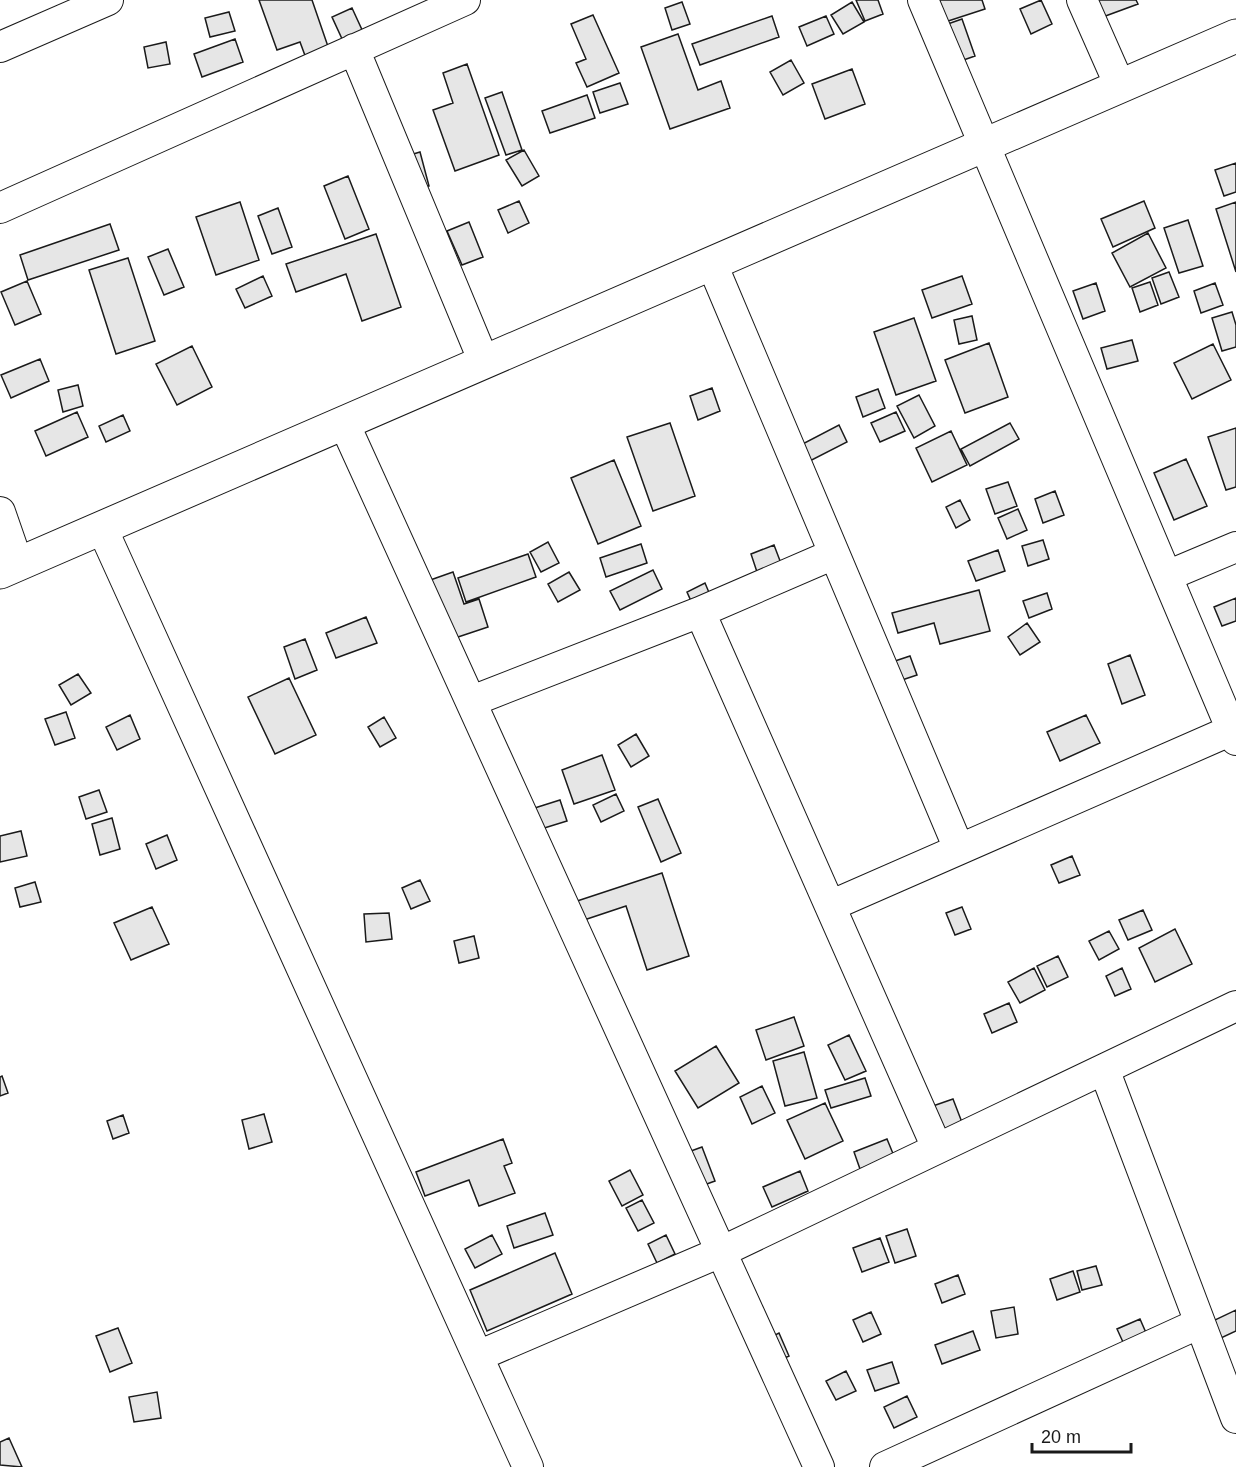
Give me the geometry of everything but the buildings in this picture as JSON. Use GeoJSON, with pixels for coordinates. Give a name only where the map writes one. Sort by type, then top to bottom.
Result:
{"type":"FeatureCollection","features":[{"type":"Feature","properties":{"kind":"main road"},"geometry":{"type":"LineString","coordinates":[[9,568],[1236,36]]}},
{"type":"Feature","properties":{"kind":"street"},"geometry":{"type":"LineString","coordinates":[[0,47],[108,0]]}},
{"type":"Feature","properties":{"kind":"street"},"geometry":{"type":"LineString","coordinates":[[0,207],[465,0]]}},
{"type":"Feature","properties":{"kind":"street"},"geometry":{"type":"LineString","coordinates":[[830,906],[959,849],[1234,735],[923,0]]}},
{"type":"Feature","properties":{"kind":"street"},"geometry":{"type":"LineString","coordinates":[[1082,0],[1120,86]]}},
{"type":"Feature","properties":{"kind":"street"},"geometry":{"type":"LineString","coordinates":[[354,49],[484,362]]}},
{"type":"Feature","properties":{"kind":"street"},"geometry":{"type":"LineString","coordinates":[[711,264],[959,849]]}},
{"type":"Feature","properties":{"kind":"street"},"geometry":{"type":"LineString","coordinates":[[345,423],[723,1251],[819,1467]]}},
{"type":"Feature","properties":{"kind":"street"},"geometry":{"type":"LineString","coordinates":[[0,512],[9,568]]}},
{"type":"Feature","properties":{"kind":"street"},"geometry":{"type":"LineString","coordinates":[[102,528],[528,1467]]}},
{"type":"Feature","properties":{"kind":"street"},"geometry":{"type":"LineString","coordinates":[[1167,576],[1236,547]]}},
{"type":"Feature","properties":{"kind":"street"},"geometry":{"type":"LineString","coordinates":[[472,701],[700,612],[834,554]]}},
{"type":"Feature","properties":{"kind":"street"},"geometry":{"type":"LineString","coordinates":[[700,612],[938,1148]]}},
{"type":"Feature","properties":{"kind":"street"},"geometry":{"type":"LineString","coordinates":[[478,1356],[723,1251],[1236,1006]]}},
{"type":"Feature","properties":{"kind":"street"},"geometry":{"type":"LineString","coordinates":[[1104,1069],[1236,1418]]}},
{"type":"Feature","properties":{"kind":"street"},"geometry":{"type":"LineString","coordinates":[[885,1467],[1200,1323]]}}]}
